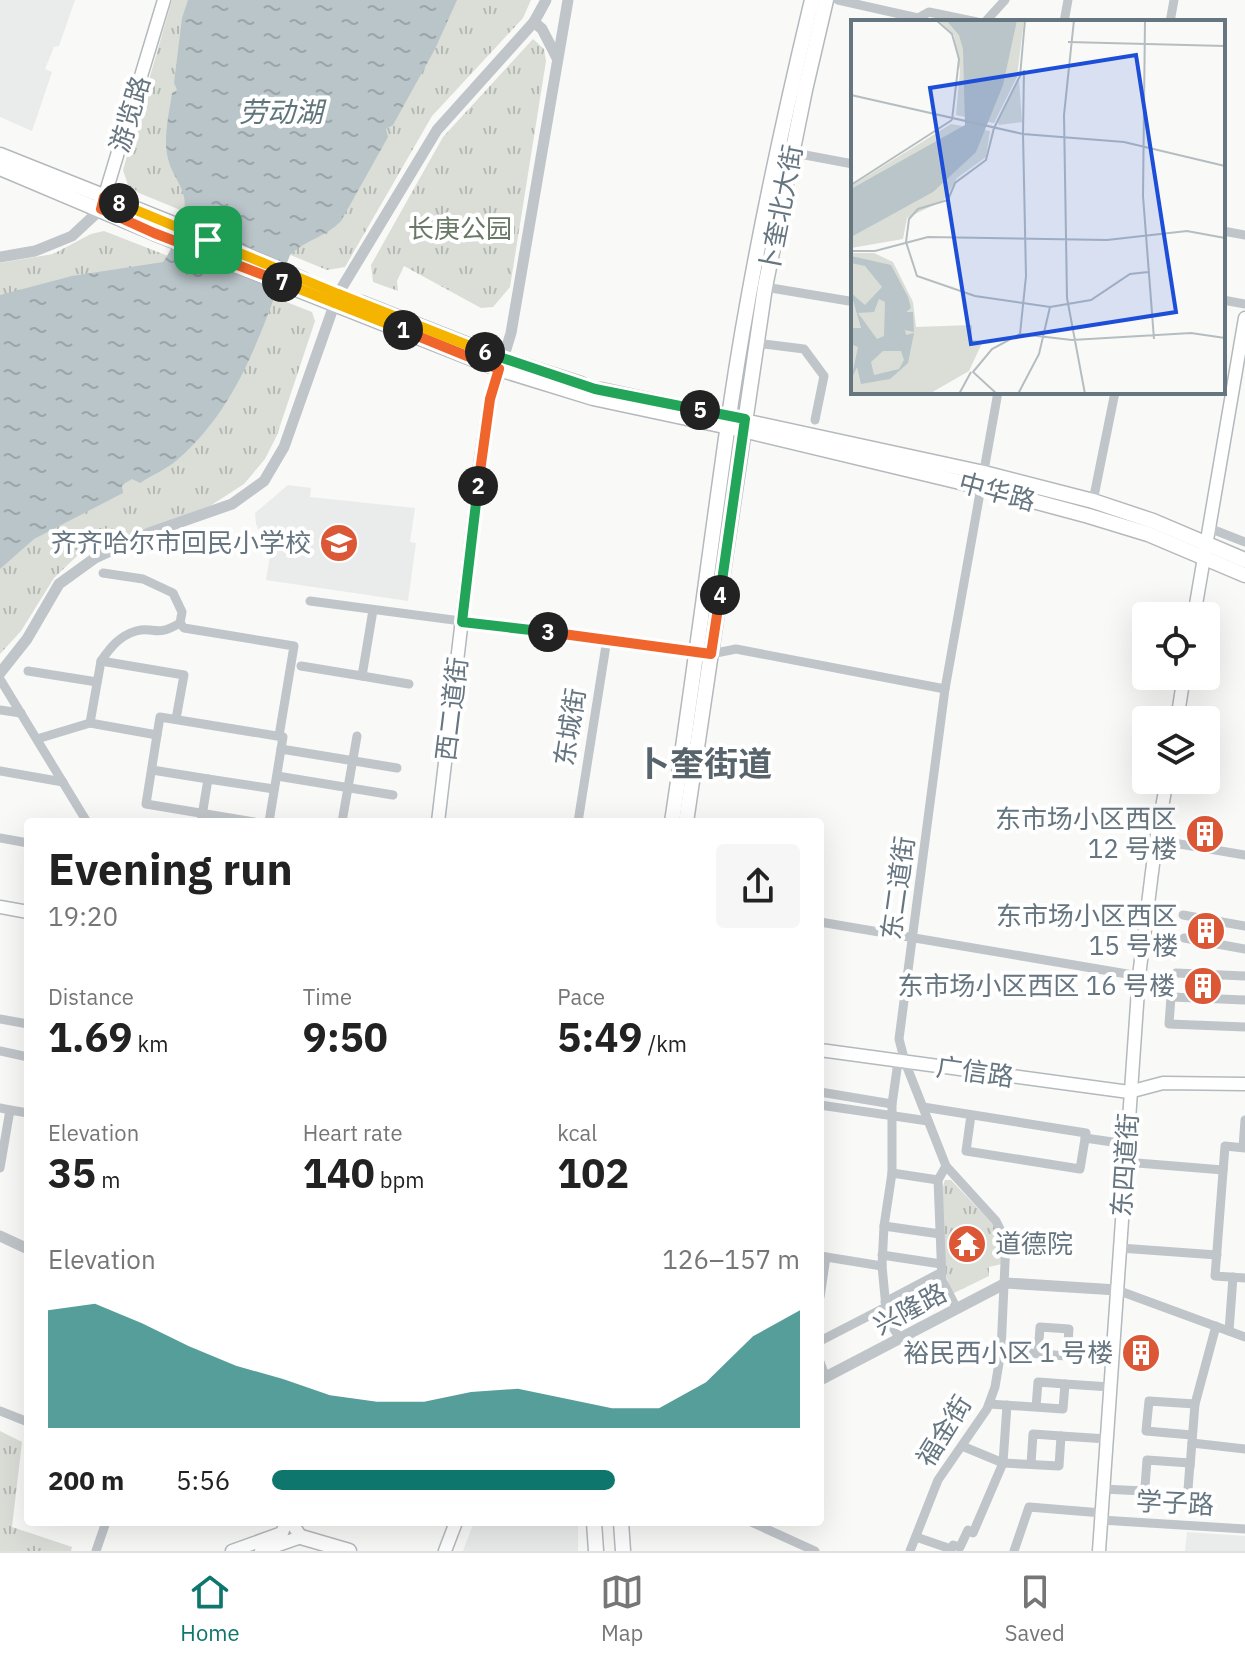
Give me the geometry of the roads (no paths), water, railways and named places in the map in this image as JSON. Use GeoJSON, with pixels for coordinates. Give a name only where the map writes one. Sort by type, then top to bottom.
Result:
{"type":"FeatureCollection","features":[{"type":"Feature","properties":{"kind":"main road","name":"游览路"},"geometry":{"type":"LineString","coordinates":[[102,203],[164,0]]}},
{"type":"Feature","properties":{"kind":"main road","name":"卜奎北大街"},"geometry":{"type":"LineString","coordinates":[[737,423],[756,343],[812,0]]}},
{"type":"Feature","properties":{"kind":"main road","name":"卜奎北大街"},"geometry":{"type":"LineString","coordinates":[[737,423],[751,285],[826,0]]}},
{"type":"Feature","properties":{"kind":"main road"},"geometry":{"type":"LineString","coordinates":[[0,155],[102,203],[154,233],[290,280]]}},
{"type":"Feature","properties":{"kind":"main road"},"geometry":{"type":"LineString","coordinates":[[0,168],[171,223],[290,280]]}},
{"type":"Feature","properties":{"kind":"main road","name":"中华路"},"geometry":{"type":"LineString","coordinates":[[290,280],[501,364],[983,480],[1093,501],[1153,521],[1245,575]]}},
{"type":"Feature","properties":{"kind":"main road"},"geometry":{"type":"LineString","coordinates":[[1196,602],[1245,318]]}},
{"type":"Feature","properties":{"kind":"main road","name":"西二道街"},"geometry":{"type":"LineString","coordinates":[[438,818],[490,399],[501,364]]}},
{"type":"Feature","properties":{"kind":"main road"},"geometry":{"type":"LineString","coordinates":[[686,818],[704,653],[737,423]]}},
{"type":"Feature","properties":{"kind":"main road","name":"中华路"},"geometry":{"type":"LineString","coordinates":[[983,480],[1148,534],[1245,560]]}},
{"type":"Feature","properties":{"kind":"main road"},"geometry":{"type":"LineString","coordinates":[[673,818],[704,653]]}},
{"type":"Feature","properties":{"kind":"main road","name":"东四道街"},"geometry":{"type":"LineString","coordinates":[[1099,1551],[1139,976],[1164,794]]}},
{"type":"Feature","properties":{"kind":"main road"},"geometry":{"type":"LineString","coordinates":[[0,907],[24,911]]}},
{"type":"Feature","properties":{"kind":"main road","name":"广信路"},"geometry":{"type":"LineString","coordinates":[[824,1051],[1129,1092]]}},
{"type":"Feature","properties":{"kind":"main road"},"geometry":{"type":"LineString","coordinates":[[1129,1092],[1163,1083],[1245,1084]]}},
{"type":"Feature","properties":{"kind":"main road"},"geometry":{"type":"LineString","coordinates":[[232,1551],[282,1533],[285,1526]]}},
{"type":"Feature","properties":{"kind":"main road"},"geometry":{"type":"LineString","coordinates":[[290,1526],[308,1542]]}},
{"type":"Feature","properties":{"kind":"main road"},"geometry":{"type":"LineString","coordinates":[[445,1551],[454,1526]]}},
{"type":"Feature","properties":{"kind":"main road"},"geometry":{"type":"LineString","coordinates":[[594,1526],[596,1551]]}},
{"type":"Feature","properties":{"kind":"main road"},"geometry":{"type":"LineString","coordinates":[[621,1526],[623,1551]]}},
{"type":"Feature","properties":{"kind":"main road"},"geometry":{"type":"LineString","coordinates":[[261,1551],[308,1542],[349,1551]]}},
{"type":"Feature","properties":{"kind":"street"},"geometry":{"type":"LineString","coordinates":[[85,818],[0,676],[27,639],[59,584],[83,566],[149,533],[232,504],[264,481],[284,447],[336,298],[437,130],[534,22],[546,0]]}},
{"type":"Feature","properties":{"kind":"street"},"geometry":{"type":"LineString","coordinates":[[501,364],[511,333],[568,0]]}},
{"type":"Feature","properties":{"kind":"street"},"geometry":{"type":"LineString","coordinates":[[838,0],[914,20]]}},
{"type":"Feature","properties":{"kind":"street"},"geometry":{"type":"LineString","coordinates":[[987,20],[1005,0]]}},
{"type":"Feature","properties":{"kind":"street"},"geometry":{"type":"LineString","coordinates":[[1064,20],[1068,0]]}},
{"type":"Feature","properties":{"kind":"street"},"geometry":{"type":"LineString","coordinates":[[1170,20],[1174,0]]}},
{"type":"Feature","properties":{"kind":"street"},"geometry":{"type":"LineString","coordinates":[[919,20],[929,12],[967,20]]}},
{"type":"Feature","properties":{"kind":"street"},"geometry":{"type":"LineString","coordinates":[[534,22],[542,29],[557,59]]}},
{"type":"Feature","properties":{"kind":"street"},"geometry":{"type":"LineString","coordinates":[[785,151],[851,164]]}},
{"type":"Feature","properties":{"kind":"street"},"geometry":{"type":"LineString","coordinates":[[0,257],[35,251],[72,236],[102,203]]}},
{"type":"Feature","properties":{"kind":"street"},"geometry":{"type":"LineString","coordinates":[[1225,231],[1245,235]]}},
{"type":"Feature","properties":{"kind":"street"},"geometry":{"type":"LineString","coordinates":[[765,287],[849,301]]}},
{"type":"Feature","properties":{"kind":"street"},"geometry":{"type":"LineString","coordinates":[[1225,300],[1245,304]]}},
{"type":"Feature","properties":{"kind":"street"},"geometry":{"type":"LineString","coordinates":[[756,343],[804,349],[824,376],[815,420]]}},
{"type":"Feature","properties":{"kind":"street","name":"东二道街"},"geometry":{"type":"LineString","coordinates":[[998,394],[945,689],[899,1039],[901,1062],[946,1166],[996,1221],[1006,1241],[1006,1283]]}},
{"type":"Feature","properties":{"kind":"street"},"geometry":{"type":"LineString","coordinates":[[1093,501],[1115,394]]}},
{"type":"Feature","properties":{"kind":"street"},"geometry":{"type":"LineString","coordinates":[[1209,528],[1245,542]]}},
{"type":"Feature","properties":{"kind":"street"},"geometry":{"type":"LineString","coordinates":[[103,573],[143,579],[173,593],[182,612],[180,623],[184,628],[294,646],[279,736]]}},
{"type":"Feature","properties":{"kind":"street"},"geometry":{"type":"LineString","coordinates":[[310,601],[704,653],[736,649],[945,689]]}},
{"type":"Feature","properties":{"kind":"street"},"geometry":{"type":"LineString","coordinates":[[362,676],[373,610]]}},
{"type":"Feature","properties":{"kind":"street"},"geometry":{"type":"LineString","coordinates":[[90,723],[101,661],[113,643],[137,631],[164,632],[180,623]]}},
{"type":"Feature","properties":{"kind":"street","name":"东城街"},"geometry":{"type":"LineString","coordinates":[[579,818],[607,639]]}},
{"type":"Feature","properties":{"kind":"street"},"geometry":{"type":"LineString","coordinates":[[101,661],[184,675],[176,719]]}},
{"type":"Feature","properties":{"kind":"street"},"geometry":{"type":"LineString","coordinates":[[301,666],[409,684]]}},
{"type":"Feature","properties":{"kind":"street"},"geometry":{"type":"LineString","coordinates":[[28,671],[97,682]]}},
{"type":"Feature","properties":{"kind":"street"},"geometry":{"type":"LineString","coordinates":[[0,710],[21,713]]}},
{"type":"Feature","properties":{"kind":"street"},"geometry":{"type":"LineString","coordinates":[[208,779],[202,818],[146,804],[160,717],[283,737],[270,818]]}},
{"type":"Feature","properties":{"kind":"street"},"geometry":{"type":"LineString","coordinates":[[37,739],[90,723],[157,735]]}},
{"type":"Feature","properties":{"kind":"street"},"geometry":{"type":"LineString","coordinates":[[343,818],[357,736]]}},
{"type":"Feature","properties":{"kind":"street"},"geometry":{"type":"LineString","coordinates":[[281,749],[397,768]]}},
{"type":"Feature","properties":{"kind":"street"},"geometry":{"type":"LineString","coordinates":[[152,770],[274,789]]}},
{"type":"Feature","properties":{"kind":"street"},"geometry":{"type":"LineString","coordinates":[[0,771],[63,782]]}},
{"type":"Feature","properties":{"kind":"street"},"geometry":{"type":"LineString","coordinates":[[277,776],[393,795]]}},
{"type":"Feature","properties":{"kind":"street"},"geometry":{"type":"LineString","coordinates":[[0,838],[24,842]]}},
{"type":"Feature","properties":{"kind":"street"},"geometry":{"type":"LineString","coordinates":[[1156,840],[1245,855]]}},
{"type":"Feature","properties":{"kind":"street"},"geometry":{"type":"LineString","coordinates":[[1183,915],[1245,926]]}},
{"type":"Feature","properties":{"kind":"street"},"geometry":{"type":"LineString","coordinates":[[824,923],[1139,976]]}},
{"type":"Feature","properties":{"kind":"street"},"geometry":{"type":"LineString","coordinates":[[1184,938],[1245,949]]}},
{"type":"Feature","properties":{"kind":"street"},"geometry":{"type":"LineString","coordinates":[[1176,973],[1245,976]]}},
{"type":"Feature","properties":{"kind":"street"},"geometry":{"type":"LineString","coordinates":[[1245,1000],[1171,997],[1169,1024],[1245,1027]]}},
{"type":"Feature","properties":{"kind":"street"},"geometry":{"type":"LineString","coordinates":[[0,1019],[24,1023]]}},
{"type":"Feature","properties":{"kind":"street"},"geometry":{"type":"LineString","coordinates":[[0,1051],[24,1056]]}},
{"type":"Feature","properties":{"kind":"street"},"geometry":{"type":"LineString","coordinates":[[900,1339],[887,1318],[882,1255],[892,1173],[892,1104],[901,1062]]}},
{"type":"Feature","properties":{"kind":"street"},"geometry":{"type":"LineString","coordinates":[[824,1093],[892,1104]]}},
{"type":"Feature","properties":{"kind":"street"},"geometry":{"type":"LineString","coordinates":[[824,1106],[928,1121]]}},
{"type":"Feature","properties":{"kind":"street"},"geometry":{"type":"LineString","coordinates":[[923,1107],[1086,1133],[1080,1169],[966,1151],[971,1115]]}},
{"type":"Feature","properties":{"kind":"street"},"geometry":{"type":"LineString","coordinates":[[0,1165],[5,1109]]}},
{"type":"Feature","properties":{"kind":"street"},"geometry":{"type":"LineString","coordinates":[[1245,1120],[1244,1148],[1225,1146],[1215,1276],[1245,1278]]}},
{"type":"Feature","properties":{"kind":"street"},"geometry":{"type":"LineString","coordinates":[[1085,1138],[1126,1144]]}},
{"type":"Feature","properties":{"kind":"street"},"geometry":{"type":"LineString","coordinates":[[1125,1162],[1223,1170]]}},
{"type":"Feature","properties":{"kind":"street"},"geometry":{"type":"LineString","coordinates":[[946,1166],[938,1180],[941,1268],[942,1280],[957,1309]]}},
{"type":"Feature","properties":{"kind":"street"},"geometry":{"type":"LineString","coordinates":[[892,1173],[938,1180]]}},
{"type":"Feature","properties":{"kind":"street"},"geometry":{"type":"LineString","coordinates":[[884,1226],[940,1234]]}},
{"type":"Feature","properties":{"kind":"street"},"geometry":{"type":"LineString","coordinates":[[0,1236],[24,1247]]}},
{"type":"Feature","properties":{"kind":"street"},"geometry":{"type":"LineString","coordinates":[[1120,1248],[1217,1255]]}},
{"type":"Feature","properties":{"kind":"street"},"geometry":{"type":"LineString","coordinates":[[882,1255],[941,1268]]}},
{"type":"Feature","properties":{"kind":"street"},"geometry":{"type":"LineString","coordinates":[[824,1256],[882,1266]]}},
{"type":"Feature","properties":{"kind":"street"},"geometry":{"type":"LineString","coordinates":[[824,1339],[941,1268]]}},
{"type":"Feature","properties":{"kind":"street"},"geometry":{"type":"LineString","coordinates":[[1229,1331],[1233,1277]]}},
{"type":"Feature","properties":{"kind":"street"},"geometry":{"type":"LineString","coordinates":[[1006,1283],[1117,1290],[1245,1337]]}},
{"type":"Feature","properties":{"kind":"street","name":"兴隆路"},"geometry":{"type":"LineString","coordinates":[[824,1378],[1006,1283]]}},
{"type":"Feature","properties":{"kind":"street","name":"福金街"},"geometry":{"type":"LineString","coordinates":[[910,1551],[938,1480],[989,1404],[1001,1351],[1006,1283]]}},
{"type":"Feature","properties":{"kind":"street"},"geometry":{"type":"LineString","coordinates":[[1190,1467],[1190,1463],[1147,1460],[1144,1500],[1187,1503],[1190,1467],[1192,1439],[1195,1404],[1216,1326]]}},
{"type":"Feature","properties":{"kind":"street"},"geometry":{"type":"LineString","coordinates":[[1001,1351],[1038,1354]]}},
{"type":"Feature","properties":{"kind":"street"},"geometry":{"type":"LineString","coordinates":[[1036,1407],[1038,1382],[1110,1387]]}},
{"type":"Feature","properties":{"kind":"street"},"geometry":{"type":"LineString","coordinates":[[989,1404],[1063,1409],[1065,1384]]}},
{"type":"Feature","properties":{"kind":"street"},"geometry":{"type":"LineString","coordinates":[[1195,1404],[1149,1401],[1146,1431],[1245,1449]]}},
{"type":"Feature","properties":{"kind":"street"},"geometry":{"type":"LineString","coordinates":[[916,1537],[951,1550],[953,1545],[960,1547],[968,1530],[973,1533],[1003,1463],[1007,1405]]}},
{"type":"Feature","properties":{"kind":"street"},"geometry":{"type":"LineString","coordinates":[[0,1411],[24,1420]]}},
{"type":"Feature","properties":{"kind":"street"},"geometry":{"type":"LineString","coordinates":[[1031,1464],[1033,1434],[1107,1439]]}},
{"type":"Feature","properties":{"kind":"street"},"geometry":{"type":"LineString","coordinates":[[962,1446],[1003,1463],[1059,1466],[1061,1436]]}},
{"type":"Feature","properties":{"kind":"street"},"geometry":{"type":"LineString","coordinates":[[1103,1489],[1144,1491]]}},
{"type":"Feature","properties":{"kind":"street","name":"学子路"},"geometry":{"type":"LineString","coordinates":[[1014,1551],[1029,1507],[1102,1517],[1245,1529]]}},
{"type":"Feature","properties":{"kind":"street"},"geometry":{"type":"LineString","coordinates":[[96,1551],[105,1526]]}},
{"type":"Feature","properties":{"kind":"street"},"geometry":{"type":"LineString","coordinates":[[760,1526],[815,1551]]}},
{"type":"Feature","properties":{"kind":"water","name":"劳动湖"},"geometry":{"type":"Polygon","coordinates":[[[188,0],[457,0],[435,49],[393,125],[386,129],[388,137],[341,221],[290,255],[247,365],[217,416],[199,439],[169,466],[140,483],[132,479],[122,485],[123,493],[34,539],[0,569],[0,295],[72,276],[163,262],[167,256],[179,231],[185,204],[169,162],[166,137],[172,93],[177,90],[174,83],[182,18],[188,0]]]}},
{"type":"Feature","properties":{"kind":"place","name":"齐齐哈尔市回民小学校"},"geometry":{"type":"Point","coordinates":[339,543]}},
{"type":"Feature","properties":{"kind":"place","name":"东市场小区西区 12 号楼"},"geometry":{"type":"Point","coordinates":[1205,834]}},
{"type":"Feature","properties":{"kind":"place","name":"东市场小区西区 15 号楼"},"geometry":{"type":"Point","coordinates":[1206,931]}},
{"type":"Feature","properties":{"kind":"place","name":"东市场小区西区 16 号楼"},"geometry":{"type":"Point","coordinates":[1203,986]}},
{"type":"Feature","properties":{"kind":"place","name":"道德院"},"geometry":{"type":"Point","coordinates":[967,1244]}},
{"type":"Feature","properties":{"kind":"place","name":"裕民西小区 1 号楼"},"geometry":{"type":"Point","coordinates":[1141,1353]}},
{"type":"Feature","properties":{"kind":"district","name":"卜奎街道"},"geometry":{"type":"Point","coordinates":[704,764]}},
{"type":"Feature","properties":{"kind":"park label","name":"长庚公园"},"geometry":{"type":"Point","coordinates":[460,229]}}]}
